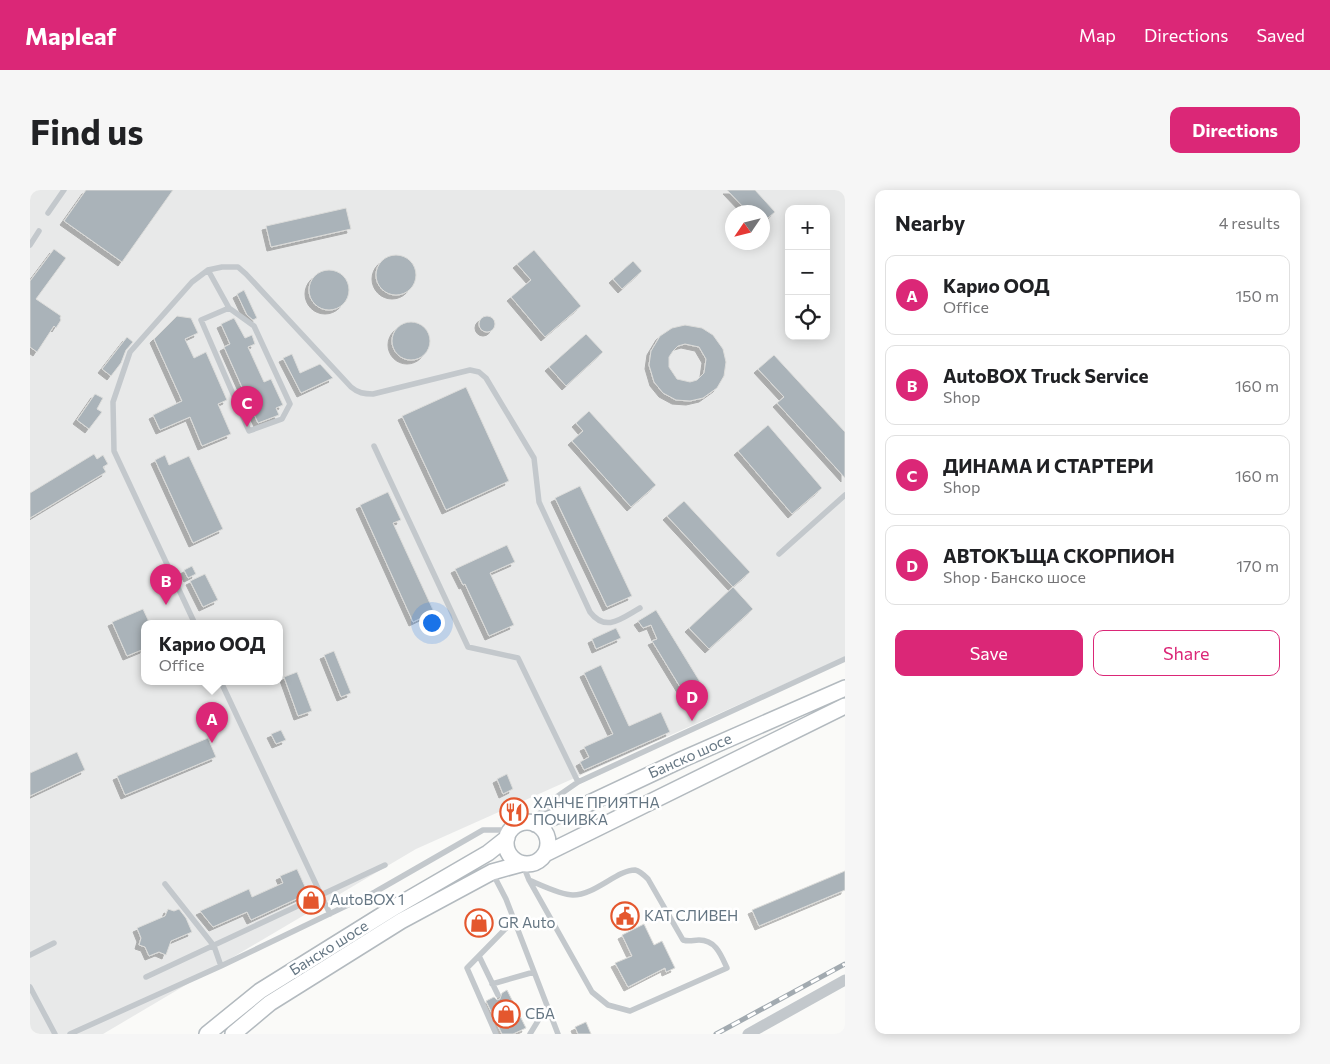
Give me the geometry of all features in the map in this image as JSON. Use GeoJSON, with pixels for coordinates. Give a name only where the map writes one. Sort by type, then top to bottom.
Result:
{"type":"FeatureCollection","features":[{"type":"Feature","properties":{"kind":"main road","name":"Банско шосе"},"geometry":{"type":"LineString","coordinates":[[533,823],[581,807],[683,758],[845,688]]}},
{"type":"Feature","properties":{"kind":"main road","name":"Банско шосе"},"geometry":{"type":"LineString","coordinates":[[546,853],[844,706]]}},
{"type":"Feature","properties":{"kind":"main road"},"geometry":{"type":"LineString","coordinates":[[523,822],[533,823],[543,828],[548,836],[549,845],[546,853],[537,863],[522,864],[514,860],[509,854],[506,846],[508,834],[516,825],[523,822]]}},
{"type":"Feature","properties":{"kind":"main road","name":"Банско шосе"},"geometry":{"type":"LineString","coordinates":[[207,1034],[260,991],[394,906],[488,853],[508,834]]}},
{"type":"Feature","properties":{"kind":"main road","name":"Банско шосе"},"geometry":{"type":"LineString","coordinates":[[233,1034],[270,1003],[401,921],[492,872],[522,864]]}},
{"type":"Feature","properties":{"kind":"street"},"geometry":{"type":"LineString","coordinates":[[748,1034],[845,980]]}},
{"type":"Feature","properties":{"kind":"lane"},"geometry":{"type":"LineString","coordinates":[[48,213],[64,190]]}},
{"type":"Feature","properties":{"kind":"lane"},"geometry":{"type":"LineString","coordinates":[[30,245],[39,231]]}},
{"type":"Feature","properties":{"kind":"lane"},"geometry":{"type":"LineString","coordinates":[[192,620],[114,451],[113,402],[130,352],[192,282],[208,270],[222,267],[238,267],[246,274],[357,392],[373,394],[470,370],[479,372],[486,378],[534,458],[539,502],[590,612],[596,619],[604,623],[613,623],[640,608]]}},
{"type":"Feature","properties":{"kind":"lane"},"geometry":{"type":"LineString","coordinates":[[208,270],[229,308],[254,326],[290,404],[282,419],[249,432],[201,320],[229,308]]}},
{"type":"Feature","properties":{"kind":"lane"},"geometry":{"type":"LineString","coordinates":[[374,446],[468,647],[518,658],[578,782]]}},
{"type":"Feature","properties":{"kind":"lane"},"geometry":{"type":"LineString","coordinates":[[778,554],[845,495]]}},
{"type":"Feature","properties":{"kind":"lane"},"geometry":{"type":"LineString","coordinates":[[533,823],[555,798],[578,782],[845,658]]}},
{"type":"Feature","properties":{"kind":"lane"},"geometry":{"type":"LineString","coordinates":[[222,685],[330,914]]}},
{"type":"Feature","properties":{"kind":"lane"},"geometry":{"type":"LineString","coordinates":[[70,1034],[221,966],[375,892],[483,830],[508,834]]}},
{"type":"Feature","properties":{"kind":"lane"},"geometry":{"type":"LineString","coordinates":[[522,864],[529,880],[592,992],[608,1005],[630,1010],[727,968],[716,947],[708,941],[698,940],[689,942],[683,940],[648,879],[640,872],[634,870],[628,872],[591,891],[573,895],[529,880]]}},
{"type":"Feature","properties":{"kind":"lane"},"geometry":{"type":"LineString","coordinates":[[146,977],[385,865]]}},
{"type":"Feature","properties":{"kind":"lane"},"geometry":{"type":"LineString","coordinates":[[492,872],[506,899],[558,1034]]}},
{"type":"Feature","properties":{"kind":"lane"},"geometry":{"type":"LineString","coordinates":[[165,884],[214,946],[221,966]]}},
{"type":"Feature","properties":{"kind":"lane"},"geometry":{"type":"LineString","coordinates":[[496,1034],[467,968],[514,920]]}},
{"type":"Feature","properties":{"kind":"lane"},"geometry":{"type":"LineString","coordinates":[[30,955],[54,943]]}},
{"type":"Feature","properties":{"kind":"lane"},"geometry":{"type":"LineString","coordinates":[[479,956],[498,995]]}},
{"type":"Feature","properties":{"kind":"lane"},"geometry":{"type":"LineString","coordinates":[[492,984],[534,972]]}},
{"type":"Feature","properties":{"kind":"lane"},"geometry":{"type":"LineString","coordinates":[[30,987],[55,1034]]}},
{"type":"Feature","properties":{"kind":"lane"},"geometry":{"type":"LineString","coordinates":[[530,1034],[547,1006]]}},
{"type":"Feature","properties":{"kind":"shaded area"},"geometry":{"type":"Polygon","coordinates":[[[30,190],[845,190],[845,657],[416,849],[103,1034],[30,1034],[30,190]]]}},
{"type":"Feature","properties":{"kind":"building"},"geometry":{"type":"Polygon","coordinates":[[[86,190],[173,190],[122,262],[64,221],[86,190]]]}},
{"type":"Feature","properties":{"kind":"building"},"geometry":{"type":"Polygon","coordinates":[[[727,190],[755,190],[769,205],[741,205],[727,190]]]}},
{"type":"Feature","properties":{"kind":"building"},"geometry":{"type":"Polygon","coordinates":[[[770,206],[775,212],[770,216],[770,206]]]}},
{"type":"Feature","properties":{"kind":"building"},"geometry":{"type":"Polygon","coordinates":[[[346,208],[351,229],[271,247],[266,226],[346,208]]]}},
{"type":"Feature","properties":{"kind":"building"},"geometry":{"type":"Polygon","coordinates":[[[54,249],[66,258],[36,299],[61,316],[61,320],[56,328],[54,326],[37,352],[30,347],[30,281],[54,249]]]}},
{"type":"Feature","properties":{"kind":"building"},"geometry":{"type":"Polygon","coordinates":[[[534,250],[581,306],[545,337],[511,297],[531,280],[517,264],[534,250]]]}},
{"type":"Feature","properties":{"kind":"building"},"geometry":{"type":"Polygon","coordinates":[[[396,255],[410,261],[416,275],[410,289],[396,295],[382,289],[376,275],[382,261],[396,255]]]}},
{"type":"Feature","properties":{"kind":"building"},"geometry":{"type":"Polygon","coordinates":[[[633,261],[642,271],[622,289],[613,279],[633,261]]]}},
{"type":"Feature","properties":{"kind":"building"},"geometry":{"type":"Polygon","coordinates":[[[329,270],[343,276],[349,290],[343,304],[329,310],[315,304],[309,290],[315,276],[329,270]]]}},
{"type":"Feature","properties":{"kind":"building"},"geometry":{"type":"Polygon","coordinates":[[[244,290],[257,318],[253,320],[247,315],[237,294],[244,290]]]}},
{"type":"Feature","properties":{"kind":"building"},"geometry":{"type":"Polygon","coordinates":[[[177,316],[191,318],[198,333],[185,339],[194,358],[206,352],[227,400],[218,404],[231,434],[202,446],[190,417],[160,430],[153,415],[182,401],[154,339],[177,316]]]}},
{"type":"Feature","properties":{"kind":"building"},"geometry":{"type":"Polygon","coordinates":[[[487,316],[495,324],[487,332],[479,324],[487,316]]]}},
{"type":"Feature","properties":{"kind":"building"},"geometry":{"type":"Polygon","coordinates":[[[234,318],[245,338],[252,335],[255,344],[248,347],[264,382],[271,379],[283,405],[276,408],[279,415],[258,423],[224,347],[230,344],[221,324],[234,318]]]}},
{"type":"Feature","properties":{"kind":"building"},"geometry":{"type":"Polygon","coordinates":[[[411,322],[418,323],[424,328],[429,334],[429,348],[424,354],[418,359],[411,360],[404,359],[398,354],[393,348],[392,341],[393,334],[398,328],[404,323],[411,322]]]}},
{"type":"Feature","properties":{"kind":"building"},"geometry":{"type":"Polygon","coordinates":[[[685,325],[702,328],[713,335],[723,349],[726,362],[724,376],[717,388],[703,398],[690,401],[676,400],[663,393],[654,382],[649,365],[651,351],[660,336],[672,328],[685,325]],[[685,344],[678,346],[673,351],[669,357],[669,367],[677,379],[690,382],[697,380],[704,373],[706,359],[699,347],[685,344]]]}},
{"type":"Feature","properties":{"kind":"building"},"geometry":{"type":"Polygon","coordinates":[[[586,334],[603,352],[566,386],[549,367],[586,334]]]}},
{"type":"Feature","properties":{"kind":"building"},"geometry":{"type":"Polygon","coordinates":[[[127,337],[133,342],[126,350],[121,363],[111,376],[102,369],[127,337]]]}},
{"type":"Feature","properties":{"kind":"building"},"geometry":{"type":"Polygon","coordinates":[[[292,354],[300,373],[320,364],[333,378],[301,393],[283,358],[292,354]]]}},
{"type":"Feature","properties":{"kind":"building"},"geometry":{"type":"Polygon","coordinates":[[[774,355],[845,432],[845,478],[777,403],[784,397],[758,369],[774,355]]]}},
{"type":"Feature","properties":{"kind":"building"},"geometry":{"type":"Polygon","coordinates":[[[466,387],[509,481],[446,510],[402,416],[466,387]]]}},
{"type":"Feature","properties":{"kind":"building"},"geometry":{"type":"Polygon","coordinates":[[[95,394],[103,398],[97,409],[102,412],[89,429],[77,420],[95,394]]]}},
{"type":"Feature","properties":{"kind":"building"},"geometry":{"type":"Polygon","coordinates":[[[589,411],[656,485],[631,507],[572,441],[583,431],[576,423],[589,411]]]}},
{"type":"Feature","properties":{"kind":"building"},"geometry":{"type":"Polygon","coordinates":[[[768,425],[822,488],[792,514],[738,451],[768,425]]]}},
{"type":"Feature","properties":{"kind":"building"},"geometry":{"type":"Polygon","coordinates":[[[94,454],[97,459],[103,455],[108,464],[103,467],[106,472],[30,518],[30,493],[94,454]]]}},
{"type":"Feature","properties":{"kind":"building"},"geometry":{"type":"Polygon","coordinates":[[[165,455],[169,465],[189,456],[223,529],[193,543],[155,460],[165,455]]]}},
{"type":"Feature","properties":{"kind":"building"},"geometry":{"type":"Polygon","coordinates":[[[580,486],[632,596],[607,607],[555,498],[580,486]]]}},
{"type":"Feature","properties":{"kind":"building"},"geometry":{"type":"Polygon","coordinates":[[[388,492],[401,520],[393,523],[434,612],[413,622],[360,505],[388,492]]]}},
{"type":"Feature","properties":{"kind":"building"},"geometry":{"type":"Polygon","coordinates":[[[684,501],[750,572],[733,587],[667,516],[684,501]]]}},
{"type":"Feature","properties":{"kind":"building"},"geometry":{"type":"Polygon","coordinates":[[[507,545],[515,562],[490,573],[514,625],[489,636],[465,584],[463,585],[455,569],[507,545]]]}},
{"type":"Feature","properties":{"kind":"building"},"geometry":{"type":"Polygon","coordinates":[[[192,566],[196,574],[188,578],[184,570],[192,566]]]}},
{"type":"Feature","properties":{"kind":"building"},"geometry":{"type":"Polygon","coordinates":[[[205,574],[218,600],[203,607],[190,581],[205,574]]]}},
{"type":"Feature","properties":{"kind":"building"},"geometry":{"type":"Polygon","coordinates":[[[733,587],[753,609],[709,649],[689,628],[733,587]]]}},
{"type":"Feature","properties":{"kind":"building"},"geometry":{"type":"Polygon","coordinates":[[[143,609],[148,620],[141,620],[141,650],[127,656],[112,622],[143,609]]]}},
{"type":"Feature","properties":{"kind":"building"},"geometry":{"type":"Polygon","coordinates":[[[656,610],[705,690],[688,700],[652,641],[657,639],[651,625],[643,628],[638,621],[656,610]]]}},
{"type":"Feature","properties":{"kind":"building"},"geometry":{"type":"Polygon","coordinates":[[[616,628],[621,638],[596,649],[592,639],[616,628]]]}},
{"type":"Feature","properties":{"kind":"building"},"geometry":{"type":"Polygon","coordinates":[[[334,651],[351,693],[341,697],[324,655],[334,651]]]}},
{"type":"Feature","properties":{"kind":"building"},"geometry":{"type":"Polygon","coordinates":[[[601,665],[629,726],[661,712],[670,732],[584,770],[580,762],[589,757],[584,747],[613,734],[584,673],[601,665]]]}},
{"type":"Feature","properties":{"kind":"building"},"geometry":{"type":"Polygon","coordinates":[[[297,672],[312,711],[298,716],[284,677],[297,672]]]}},
{"type":"Feature","properties":{"kind":"building"},"geometry":{"type":"Polygon","coordinates":[[[281,730],[286,740],[276,744],[271,734],[281,730]]]}},
{"type":"Feature","properties":{"kind":"building"},"geometry":{"type":"Polygon","coordinates":[[[208,738],[216,757],[125,795],[117,776],[208,738]]]}},
{"type":"Feature","properties":{"kind":"building"},"geometry":{"type":"Polygon","coordinates":[[[77,752],[85,770],[30,796],[30,773],[77,752]]]}},
{"type":"Feature","properties":{"kind":"building"},"geometry":{"type":"Polygon","coordinates":[[[507,774],[513,789],[503,794],[497,779],[507,774]]]}},
{"type":"Feature","properties":{"kind":"building"},"geometry":{"type":"Polygon","coordinates":[[[297,869],[307,891],[304,893],[305,895],[251,920],[247,912],[213,927],[200,911],[249,889],[252,897],[283,883],[280,876],[297,869]]]}},
{"type":"Feature","properties":{"kind":"building"},"geometry":{"type":"Polygon","coordinates":[[[845,871],[845,890],[759,926],[752,910],[845,871]]]}},
{"type":"Feature","properties":{"kind":"building"},"geometry":{"type":"Polygon","coordinates":[[[168,909],[174,911],[179,909],[186,918],[192,932],[171,941],[166,955],[159,952],[149,956],[145,947],[139,945],[141,938],[137,928],[165,916],[168,909]]]}},
{"type":"Feature","properties":{"kind":"building"},"geometry":{"type":"Polygon","coordinates":[[[644,924],[654,945],[662,941],[675,968],[666,972],[665,968],[628,987],[615,963],[632,956],[622,935],[644,924]]]}},
{"type":"Feature","properties":{"kind":"building","name":"СБА"},"geometry":{"type":"Polygon","coordinates":[[[507,990],[526,1028],[513,1034],[502,1034],[486,1001],[494,997],[497,1000],[500,999],[502,993],[507,990]]]}},
{"type":"Feature","properties":{"kind":"building"},"geometry":{"type":"Polygon","coordinates":[[[586,1022],[591,1034],[578,1034],[575,1027],[586,1022]]]}},
{"type":"Feature","properties":{"kind":"railway"},"geometry":{"type":"LineString","coordinates":[[716,1034],[845,964]]}},
{"type":"Feature","properties":{"kind":"place","name":"ДИНАМА И СТАРТЕРИ"},"geometry":{"type":"Point","coordinates":[247,427]}},
{"type":"Feature","properties":{"kind":"place","name":"AutoBOX Truck Service"},"geometry":{"type":"Point","coordinates":[166,605]}},
{"type":"Feature","properties":{"kind":"place","name":"АВТОКЪЩА СКОРПИОН"},"geometry":{"type":"Point","coordinates":[692,721]}},
{"type":"Feature","properties":{"kind":"place","name":"Карио ООД"},"geometry":{"type":"Point","coordinates":[212,743]}},
{"type":"Feature","properties":{"kind":"place","name":"ХАНЧЕ ПРИЯТНА ПОЧИВКА"},"geometry":{"type":"Point","coordinates":[514,812]}},
{"type":"Feature","properties":{"kind":"place","name":"AutoBOX 1"},"geometry":{"type":"Point","coordinates":[311,900]}},
{"type":"Feature","properties":{"kind":"place","name":"КАТ СЛИВЕН"},"geometry":{"type":"Point","coordinates":[625,916]}},
{"type":"Feature","properties":{"kind":"place","name":"GR Auto"},"geometry":{"type":"Point","coordinates":[479,923]}},
{"type":"Feature","properties":{"kind":"place","name":"СБА"},"geometry":{"type":"Point","coordinates":[506,1014]}}]}
